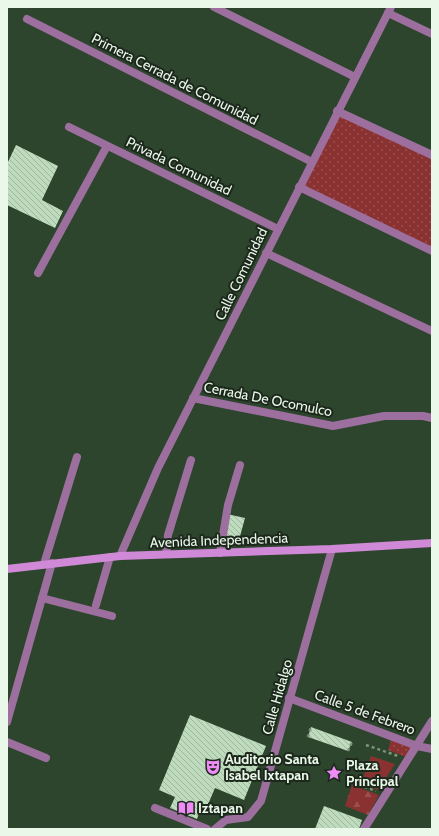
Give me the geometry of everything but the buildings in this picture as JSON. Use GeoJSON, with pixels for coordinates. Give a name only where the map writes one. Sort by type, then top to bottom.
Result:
{"type":"FeatureCollection","features":[{"type":"Feature","properties":{"kind":"main road","name":"Avenida Independencia"},"geometry":{"type":"LineString","coordinates":[[7,569],[120,556],[332,549],[432,543]]}},
{"type":"Feature","properties":{"kind":"street"},"geometry":{"type":"LineString","coordinates":[[214,7],[355,77]]}},
{"type":"Feature","properties":{"kind":"street"},"geometry":{"type":"LineString","coordinates":[[389,10],[432,34]]}},
{"type":"Feature","properties":{"kind":"street","name":"Calle Comunidad"},"geometry":{"type":"LineString","coordinates":[[120,556],[158,468],[389,10]]}},
{"type":"Feature","properties":{"kind":"street","name":"Primera Cerrada de Comunidad"},"geometry":{"type":"LineString","coordinates":[[27,19],[312,162]]}},
{"type":"Feature","properties":{"kind":"street"},"geometry":{"type":"LineString","coordinates":[[337,111],[432,155]]}},
{"type":"Feature","properties":{"kind":"street","name":"Privada Comunidad"},"geometry":{"type":"LineString","coordinates":[[69,127],[278,229]]}},
{"type":"Feature","properties":{"kind":"street"},"geometry":{"type":"LineString","coordinates":[[38,273],[106,146]]}},
{"type":"Feature","properties":{"kind":"street"},"geometry":{"type":"LineString","coordinates":[[299,187],[432,251]]}},
{"type":"Feature","properties":{"kind":"street"},"geometry":{"type":"LineString","coordinates":[[266,253],[432,330]]}},
{"type":"Feature","properties":{"kind":"street","name":"Cerrada De Ocomulco"},"geometry":{"type":"LineString","coordinates":[[193,398],[333,426],[384,416],[422,416],[432,418]]}},
{"type":"Feature","properties":{"kind":"street"},"geometry":{"type":"LineString","coordinates":[[7,722],[42,598],[48,564],[77,457]]}},
{"type":"Feature","properties":{"kind":"street"},"geometry":{"type":"LineString","coordinates":[[166,554],[168,535],[191,460]]}},
{"type":"Feature","properties":{"kind":"street"},"geometry":{"type":"LineString","coordinates":[[220,553],[228,505],[240,465]]}},
{"type":"Feature","properties":{"kind":"street","name":"Calle Hidalgo"},"geometry":{"type":"LineString","coordinates":[[215,829],[226,820],[248,817],[261,801],[332,549]]}},
{"type":"Feature","properties":{"kind":"street"},"geometry":{"type":"LineString","coordinates":[[96,604],[110,557]]}},
{"type":"Feature","properties":{"kind":"street"},"geometry":{"type":"LineString","coordinates":[[42,598],[112,616]]}},
{"type":"Feature","properties":{"kind":"street","name":"Calle 5 de Febrero"},"geometry":{"type":"LineString","coordinates":[[289,698],[417,746],[432,749]]}},
{"type":"Feature","properties":{"kind":"street"},"geometry":{"type":"LineString","coordinates":[[364,829],[432,721]]}},
{"type":"Feature","properties":{"kind":"street"},"geometry":{"type":"LineString","coordinates":[[7,742],[46,758]]}},
{"type":"Feature","properties":{"kind":"street"},"geometry":{"type":"LineString","coordinates":[[155,808],[207,829]]}},
{"type":"Feature","properties":{"kind":"path"},"geometry":{"type":"LineString","coordinates":[[308,737],[311,727]]}},
{"type":"Feature","properties":{"kind":"path"},"geometry":{"type":"LineString","coordinates":[[348,751],[352,742]]}},
{"type":"Feature","properties":{"kind":"path"},"geometry":{"type":"LineString","coordinates":[[366,744],[408,760]]}},
{"type":"Feature","properties":{"kind":"path"},"geometry":{"type":"LineString","coordinates":[[353,783],[386,794]]}},
{"type":"Feature","properties":{"kind":"green space"},"geometry":{"type":"Polygon","coordinates":[[[337,111],[432,155],[432,251],[299,187],[337,111]]]}},
{"type":"Feature","properties":{"kind":"green space"},"geometry":{"type":"Polygon","coordinates":[[[391,740],[412,748],[406,757],[388,750],[391,740]]]}},
{"type":"Feature","properties":{"kind":"green space"},"geometry":{"type":"Polygon","coordinates":[[[371,756],[395,764],[378,790],[361,783],[371,756]]]}},
{"type":"Feature","properties":{"kind":"green space"},"geometry":{"type":"Polygon","coordinates":[[[352,785],[379,795],[368,815],[345,806],[352,785]]]}},
{"type":"Feature","properties":{"kind":"place","name":"Auditorio Santa Isabel Ixtapan"},"geometry":{"type":"Point","coordinates":[213,767]}},
{"type":"Feature","properties":{"kind":"place","name":"Plaza Principal"},"geometry":{"type":"Point","coordinates":[334,773]}},
{"type":"Feature","properties":{"kind":"place","name":"Iztapan"},"geometry":{"type":"Point","coordinates":[186,808]}}]}
